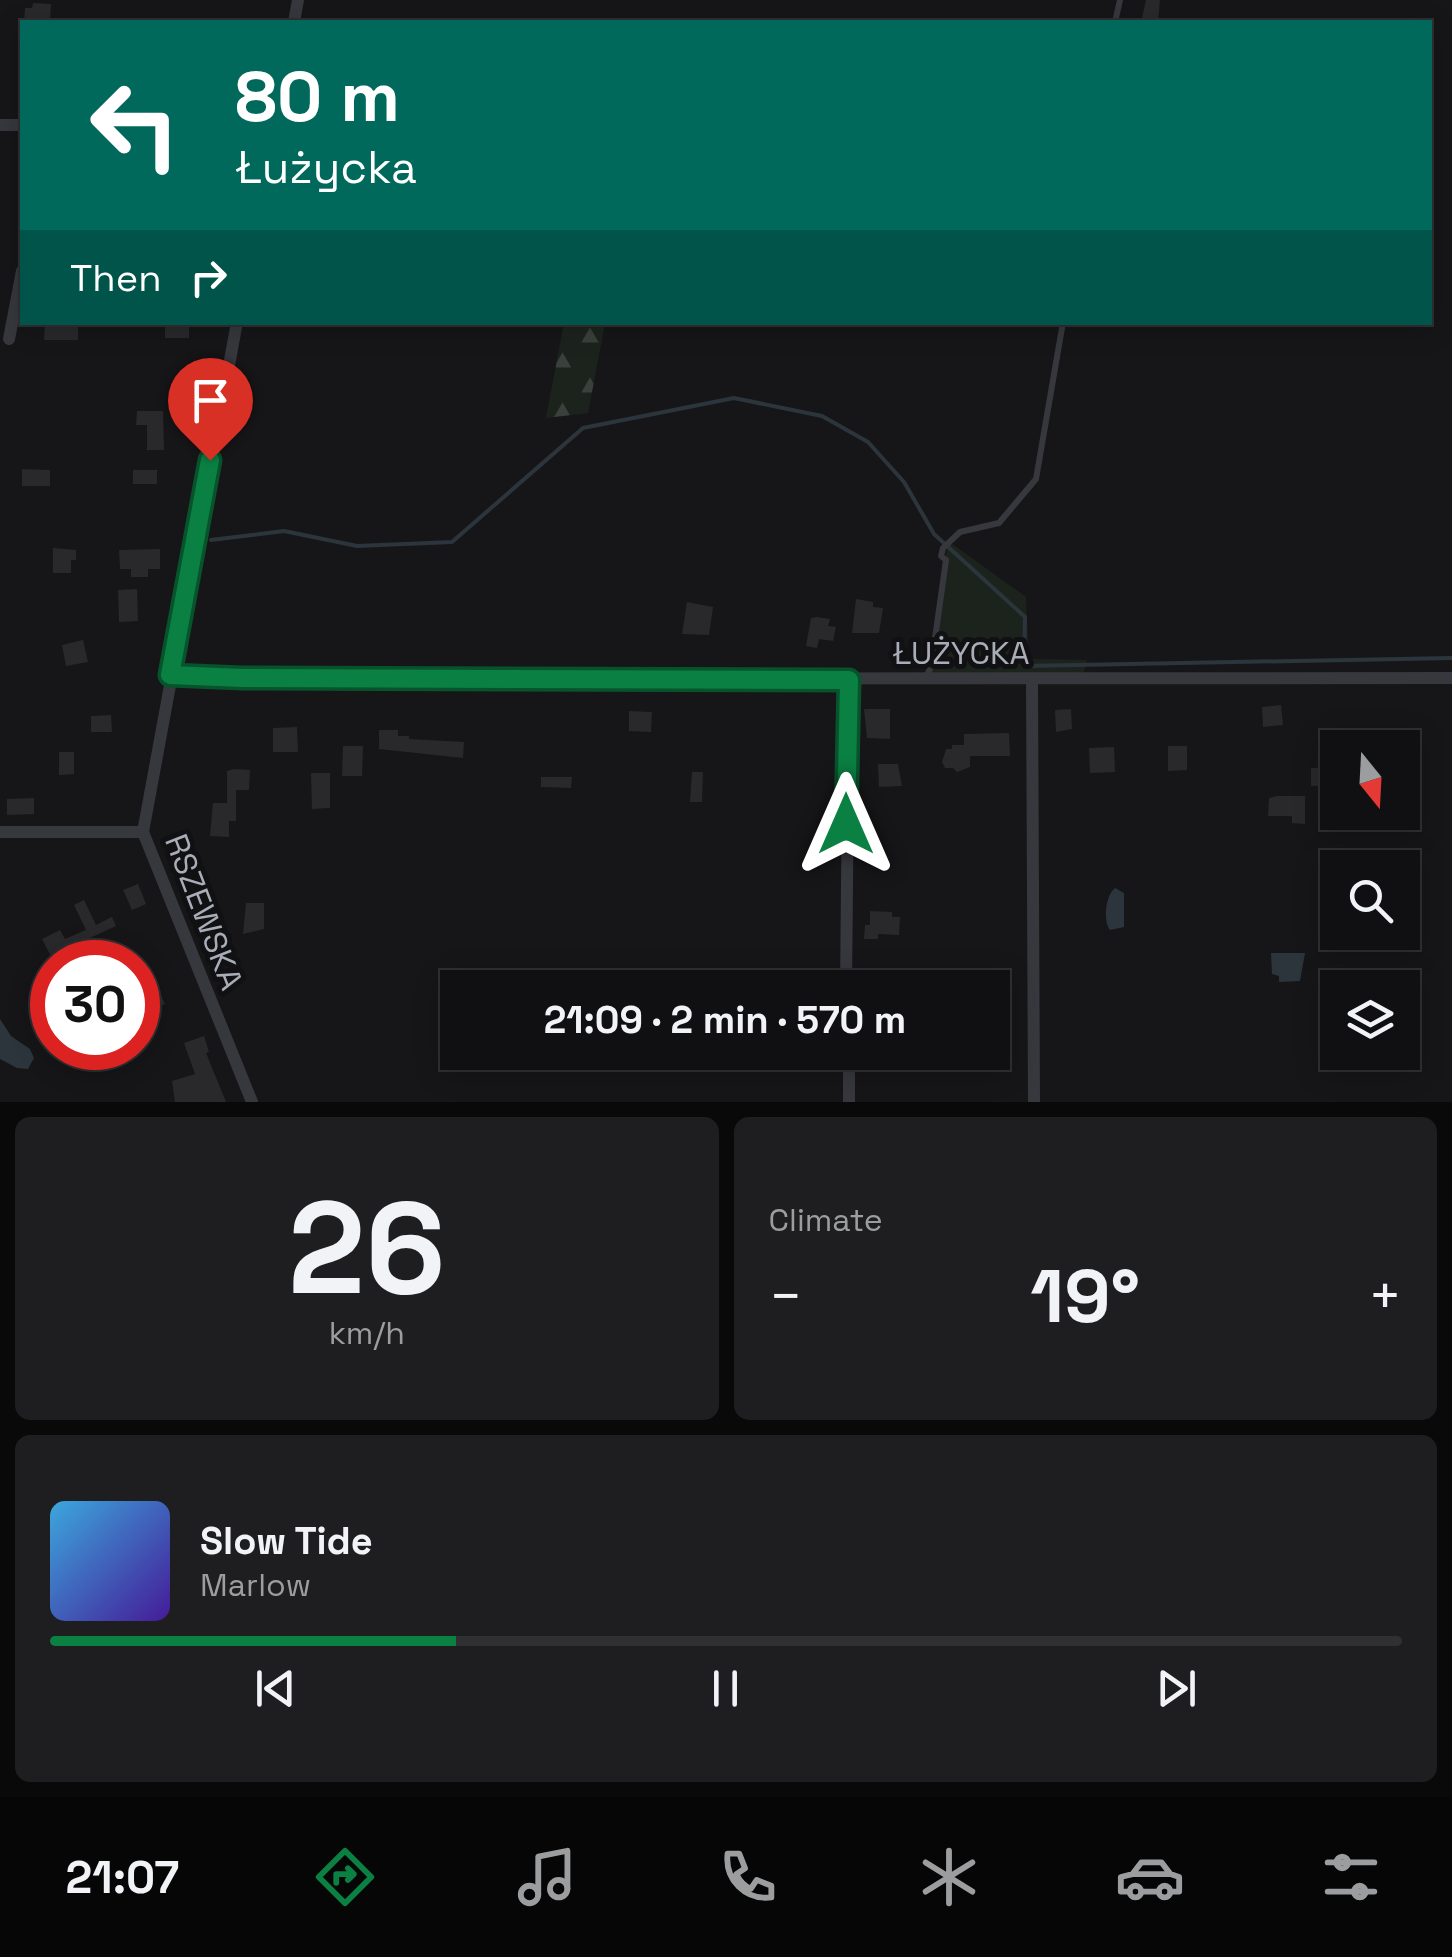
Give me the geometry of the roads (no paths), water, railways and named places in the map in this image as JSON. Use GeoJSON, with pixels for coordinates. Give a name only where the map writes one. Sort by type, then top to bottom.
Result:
{"type":"FeatureCollection","features":[{"type":"Feature","properties":{"kind":"street"},"geometry":{"type":"LineString","coordinates":[[9,339],[20,281]]}},
{"type":"Feature","properties":{"kind":"street","name":"RSZEWSKA"},"geometry":{"type":"LineString","coordinates":[[236,325],[143,832],[252,1102]]}},
{"type":"Feature","properties":{"kind":"street","name":"ŁUŻYCKA"},"geometry":{"type":"LineString","coordinates":[[170,675],[262,679],[1452,678]]}},
{"type":"Feature","properties":{"kind":"street"},"geometry":{"type":"LineString","coordinates":[[846,970],[849,680]]}},
{"type":"Feature","properties":{"kind":"street"},"geometry":{"type":"LineString","coordinates":[[1032,680],[1034,1102]]}},
{"type":"Feature","properties":{"kind":"street"},"geometry":{"type":"LineString","coordinates":[[0,832],[143,832]]}},
{"type":"Feature","properties":{"kind":"street"},"geometry":{"type":"LineString","coordinates":[[849,1070],[849,1102]]}},
{"type":"Feature","properties":{"kind":"lane"},"geometry":{"type":"LineString","coordinates":[[925,680],[931,667],[946,560],[940,556],[943,548],[960,532],[999,523],[1036,478],[1062,325]]}},
{"type":"Feature","properties":{"kind":"waterway"},"geometry":{"type":"LineString","coordinates":[[211,540],[284,531],[357,546],[452,542],[583,428],[734,398],[822,416],[868,442],[904,482],[934,534],[1025,617],[1024,666],[1452,658]]}}]}
